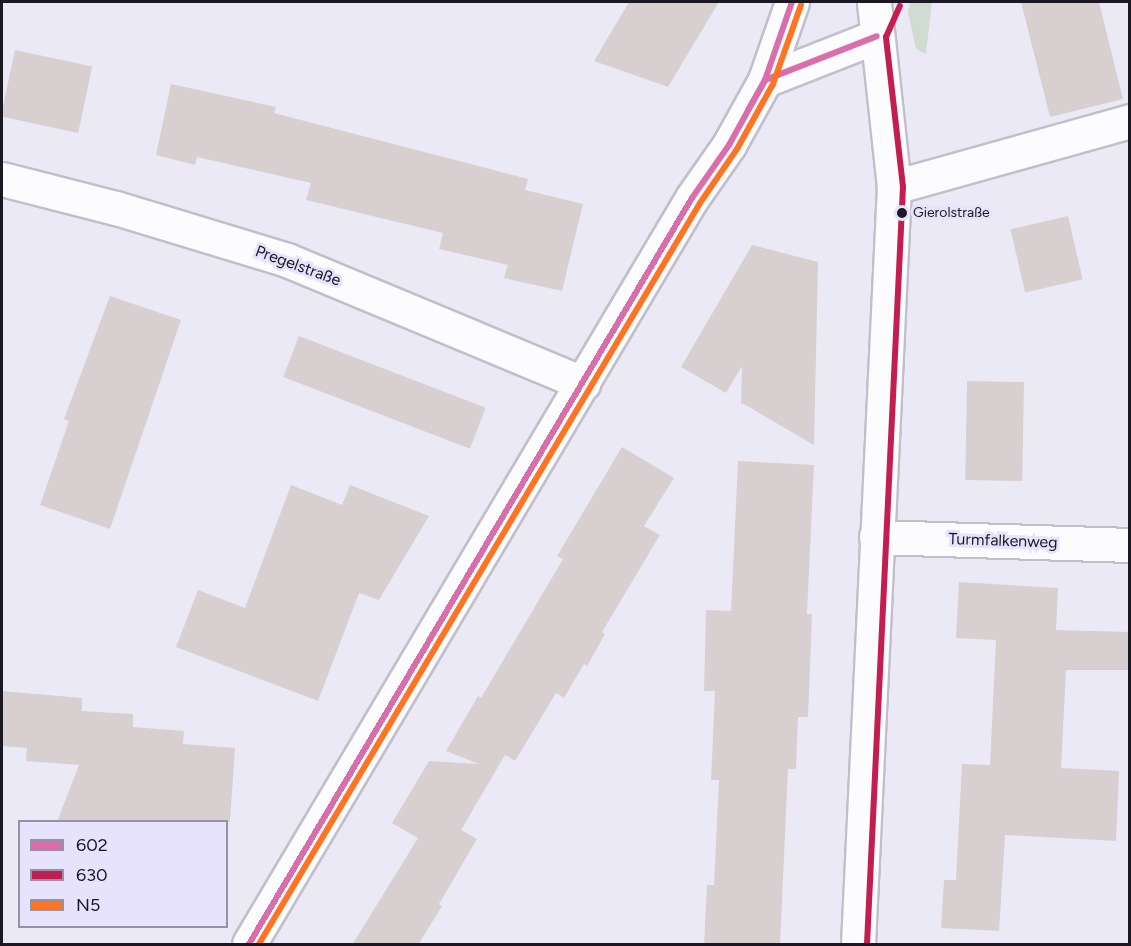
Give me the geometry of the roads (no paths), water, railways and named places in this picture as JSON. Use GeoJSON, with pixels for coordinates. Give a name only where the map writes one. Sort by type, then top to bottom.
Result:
{"type":"FeatureCollection","features":[{"type":"Feature","properties":{"kind":"street"},"geometry":{"type":"LineString","coordinates":[[249,945],[765,80],[792,2]]}},
{"type":"Feature","properties":{"kind":"street"},"geometry":{"type":"LineString","coordinates":[[858,945],[894,187],[874,2]]}},
{"type":"Feature","properties":{"kind":"street"},"geometry":{"type":"LineString","coordinates":[[765,80],[877,36],[892,2]]}},
{"type":"Feature","properties":{"kind":"street"},"geometry":{"type":"LineString","coordinates":[[894,187],[1130,121]]}},
{"type":"Feature","properties":{"kind":"street","name":"Pregelstraße"},"geometry":{"type":"LineString","coordinates":[[2,179],[116,208],[287,260],[583,383]]}},
{"type":"Feature","properties":{"kind":"street","name":"Turmfalkenweg"},"geometry":{"type":"LineString","coordinates":[[876,537],[1130,545]]}},
{"type":"Feature","properties":{"kind":"place","name":"Gierolstraße"},"geometry":{"type":"Point","coordinates":[902,213]}}]}
